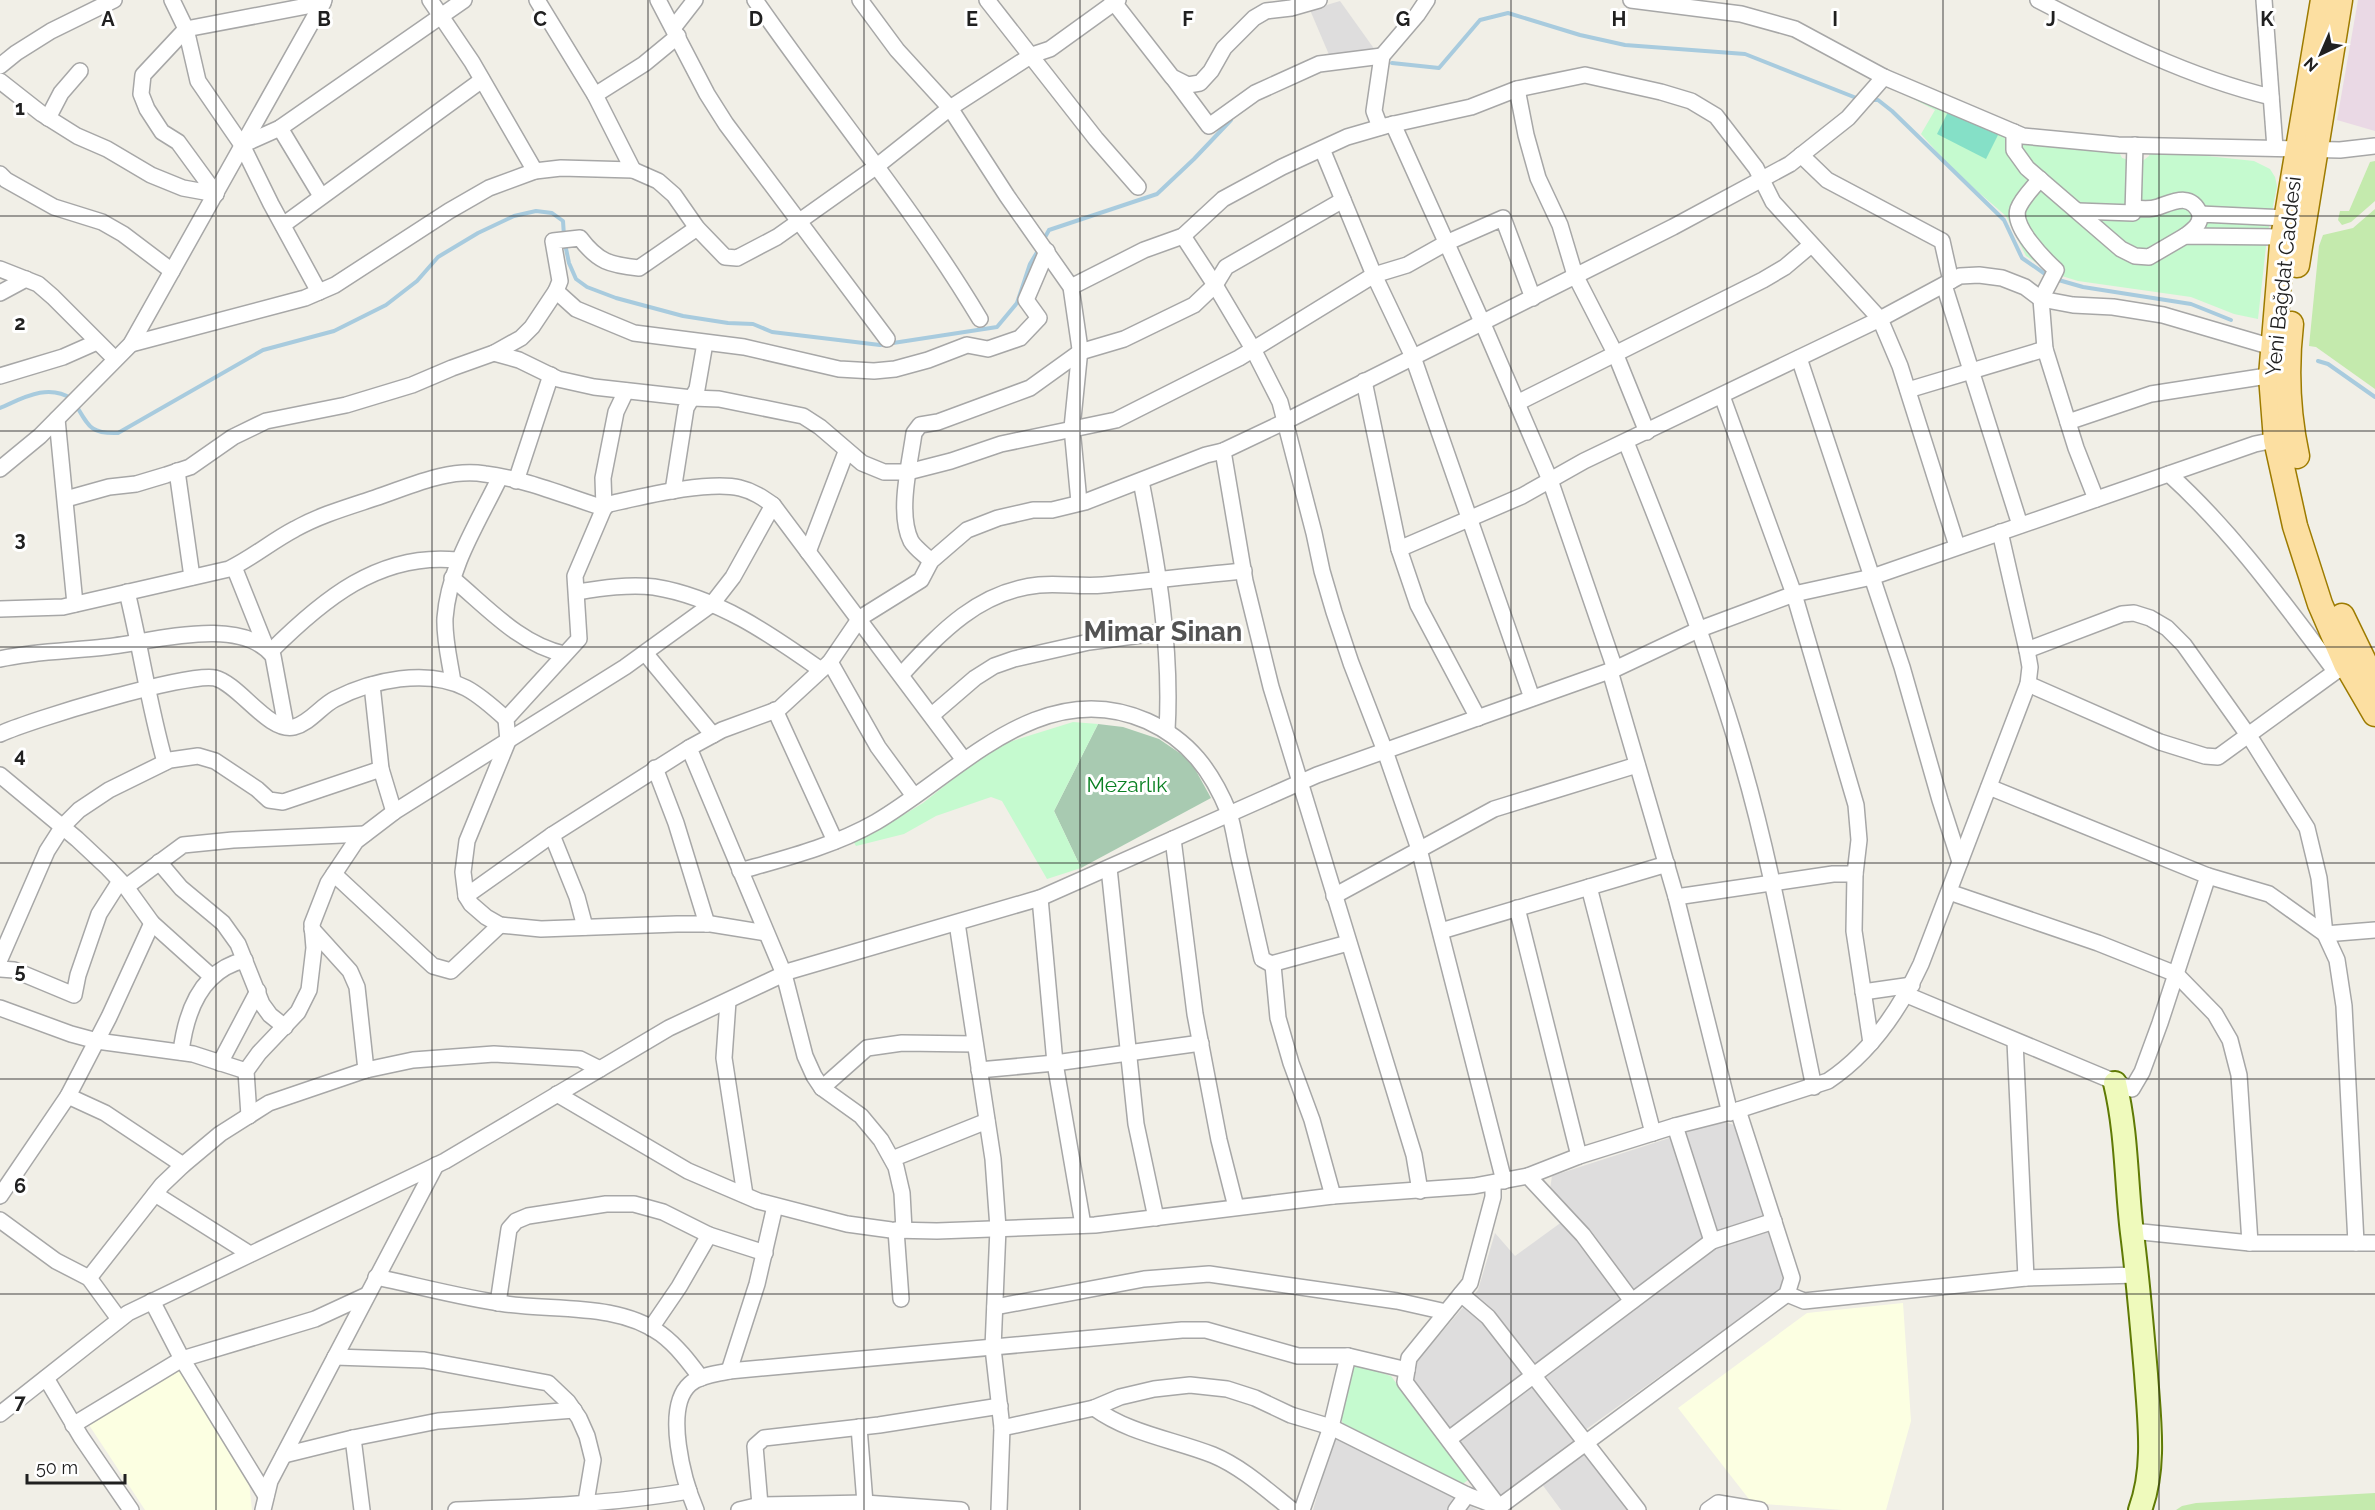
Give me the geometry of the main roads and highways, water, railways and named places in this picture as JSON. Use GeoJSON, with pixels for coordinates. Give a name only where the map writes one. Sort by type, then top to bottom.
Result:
{"type":"FeatureCollection","features":[{"type":"Feature","properties":{"kind":"main road","name":"Yeni Bağdat Caddesi"},"geometry":{"type":"LineString","coordinates":[[2323,0],[2296,148],[2272,347],[2280,374],[2285,438],[2299,537],[2341,668],[2375,714]]}},
{"type":"Feature","properties":{"kind":"main road","name":"Yeni Bağdat Caddesi"},"geometry":{"type":"LineString","coordinates":[[2280,374],[2288,343],[2299,246],[2296,148],[2340,0]]}},
{"type":"Feature","properties":{"kind":"main road","name":"Yeni Bağdat Caddesi"},"geometry":{"type":"LineString","coordinates":[[2285,438],[2332,594],[2375,684]]}},
{"type":"Feature","properties":{"kind":"main road"},"geometry":{"type":"LineString","coordinates":[[2123,1086],[2137,1231],[2161,1393],[2164,1456],[2162,1486],[2157,1510]]}},
{"type":"Feature","properties":{"kind":"main road"},"geometry":{"type":"LineString","coordinates":[[2137,1231],[2150,1451],[2148,1487],[2140,1510]]}},
{"type":"Feature","properties":{"kind":"waterway"},"geometry":{"type":"LineString","coordinates":[[1392,63],[1439,68],[1480,20],[1508,13],[1580,35],[1625,45],[1745,54],[1859,99]]}},
{"type":"Feature","properties":{"kind":"waterway"},"geometry":{"type":"LineString","coordinates":[[1869,100],[1878,100],[1892,111],[2004,220],[2022,258],[2048,276]]}},
{"type":"Feature","properties":{"kind":"waterway"},"geometry":{"type":"LineString","coordinates":[[1044,239],[1049,230],[1157,194],[1231,120]]}},
{"type":"Feature","properties":{"kind":"waterway"},"geometry":{"type":"LineString","coordinates":[[76,405],[92,428],[102,432],[118,433],[263,350],[334,331],[386,305],[417,281],[438,257],[478,233],[514,216],[536,211],[552,213],[563,221],[564,236]]}},
{"type":"Feature","properties":{"kind":"waterway"},"geometry":{"type":"LineString","coordinates":[[565,244],[569,263],[576,279],[587,287],[616,298],[683,316],[728,323],[753,324],[772,332],[880,345],[997,327],[1017,303],[1030,264],[1039,249]]}},
{"type":"Feature","properties":{"kind":"waterway"},"geometry":{"type":"LineString","coordinates":[[2055,279],[2083,287],[2191,304],[2231,320]]}},
{"type":"Feature","properties":{"kind":"waterway"},"geometry":{"type":"LineString","coordinates":[[2318,361],[2328,364],[2375,397]]}},
{"type":"Feature","properties":{"kind":"waterway"},"geometry":{"type":"LineString","coordinates":[[0,408],[45,392],[63,394],[72,399]]}},
{"type":"Feature","properties":{"kind":"district","name":"Mimar Sinan"},"geometry":{"type":"Point","coordinates":[1163,631]}},
{"type":"Feature","properties":{"kind":"park label","name":"Mezarlık"},"geometry":{"type":"Point","coordinates":[1127,784]}}]}
